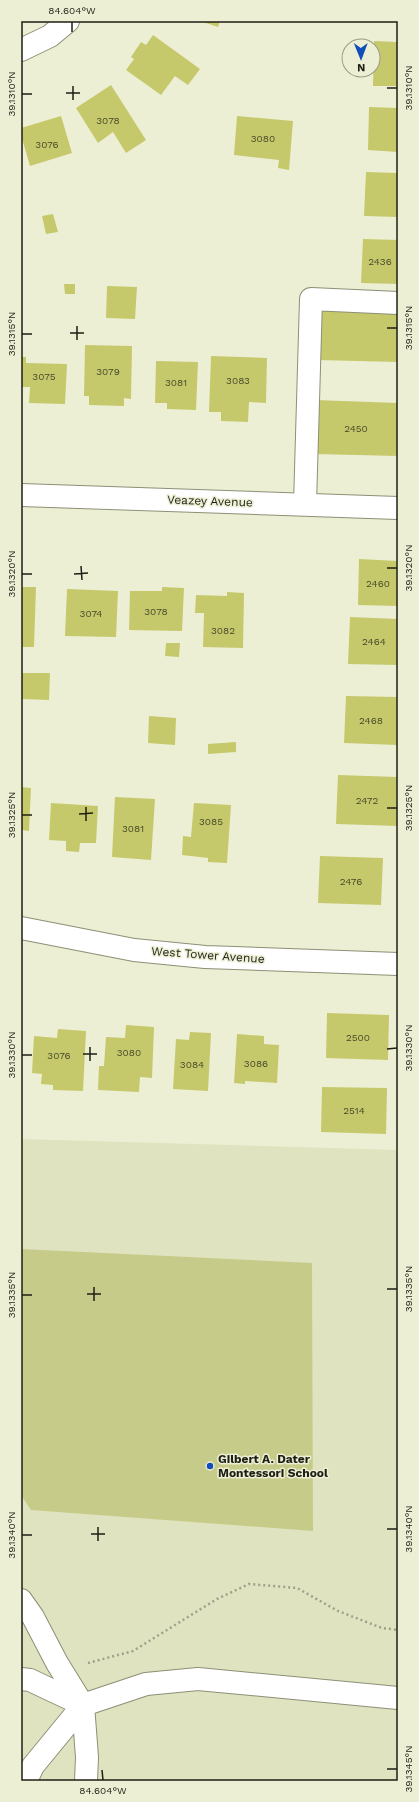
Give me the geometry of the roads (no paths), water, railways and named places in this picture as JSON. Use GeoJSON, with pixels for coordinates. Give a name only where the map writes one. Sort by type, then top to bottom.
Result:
{"type":"FeatureCollection","features":[{"type":"Feature","properties":{"kind":"street"},"geometry":{"type":"LineString","coordinates":[[21,50],[50,36],[68,21]]}},
{"type":"Feature","properties":{"kind":"street"},"geometry":{"type":"LineString","coordinates":[[305,504],[310,300],[398,303]]}},
{"type":"Feature","properties":{"kind":"street","name":"Veazey Avenue"},"geometry":{"type":"LineString","coordinates":[[21,495],[398,508]]}},
{"type":"Feature","properties":{"kind":"street","name":"West Tower Avenue"},"geometry":{"type":"LineString","coordinates":[[21,928],[134,950],[189,956],[398,964]]}},
{"type":"Feature","properties":{"kind":"street"},"geometry":{"type":"LineString","coordinates":[[21,1600],[33,1617],[57,1663],[83,1705],[87,1757],[86,1781]]}},
{"type":"Feature","properties":{"kind":"street"},"geometry":{"type":"LineString","coordinates":[[21,1679],[30,1680],[83,1705]]}},
{"type":"Feature","properties":{"kind":"street"},"geometry":{"type":"LineString","coordinates":[[26,1781],[33,1766],[83,1705],[146,1684],[198,1679],[398,1698]]}},
{"type":"Feature","properties":{"kind":"place","name":"Gilbert A. Dater Montessori School"},"geometry":{"type":"Point","coordinates":[210,1466]}}]}
